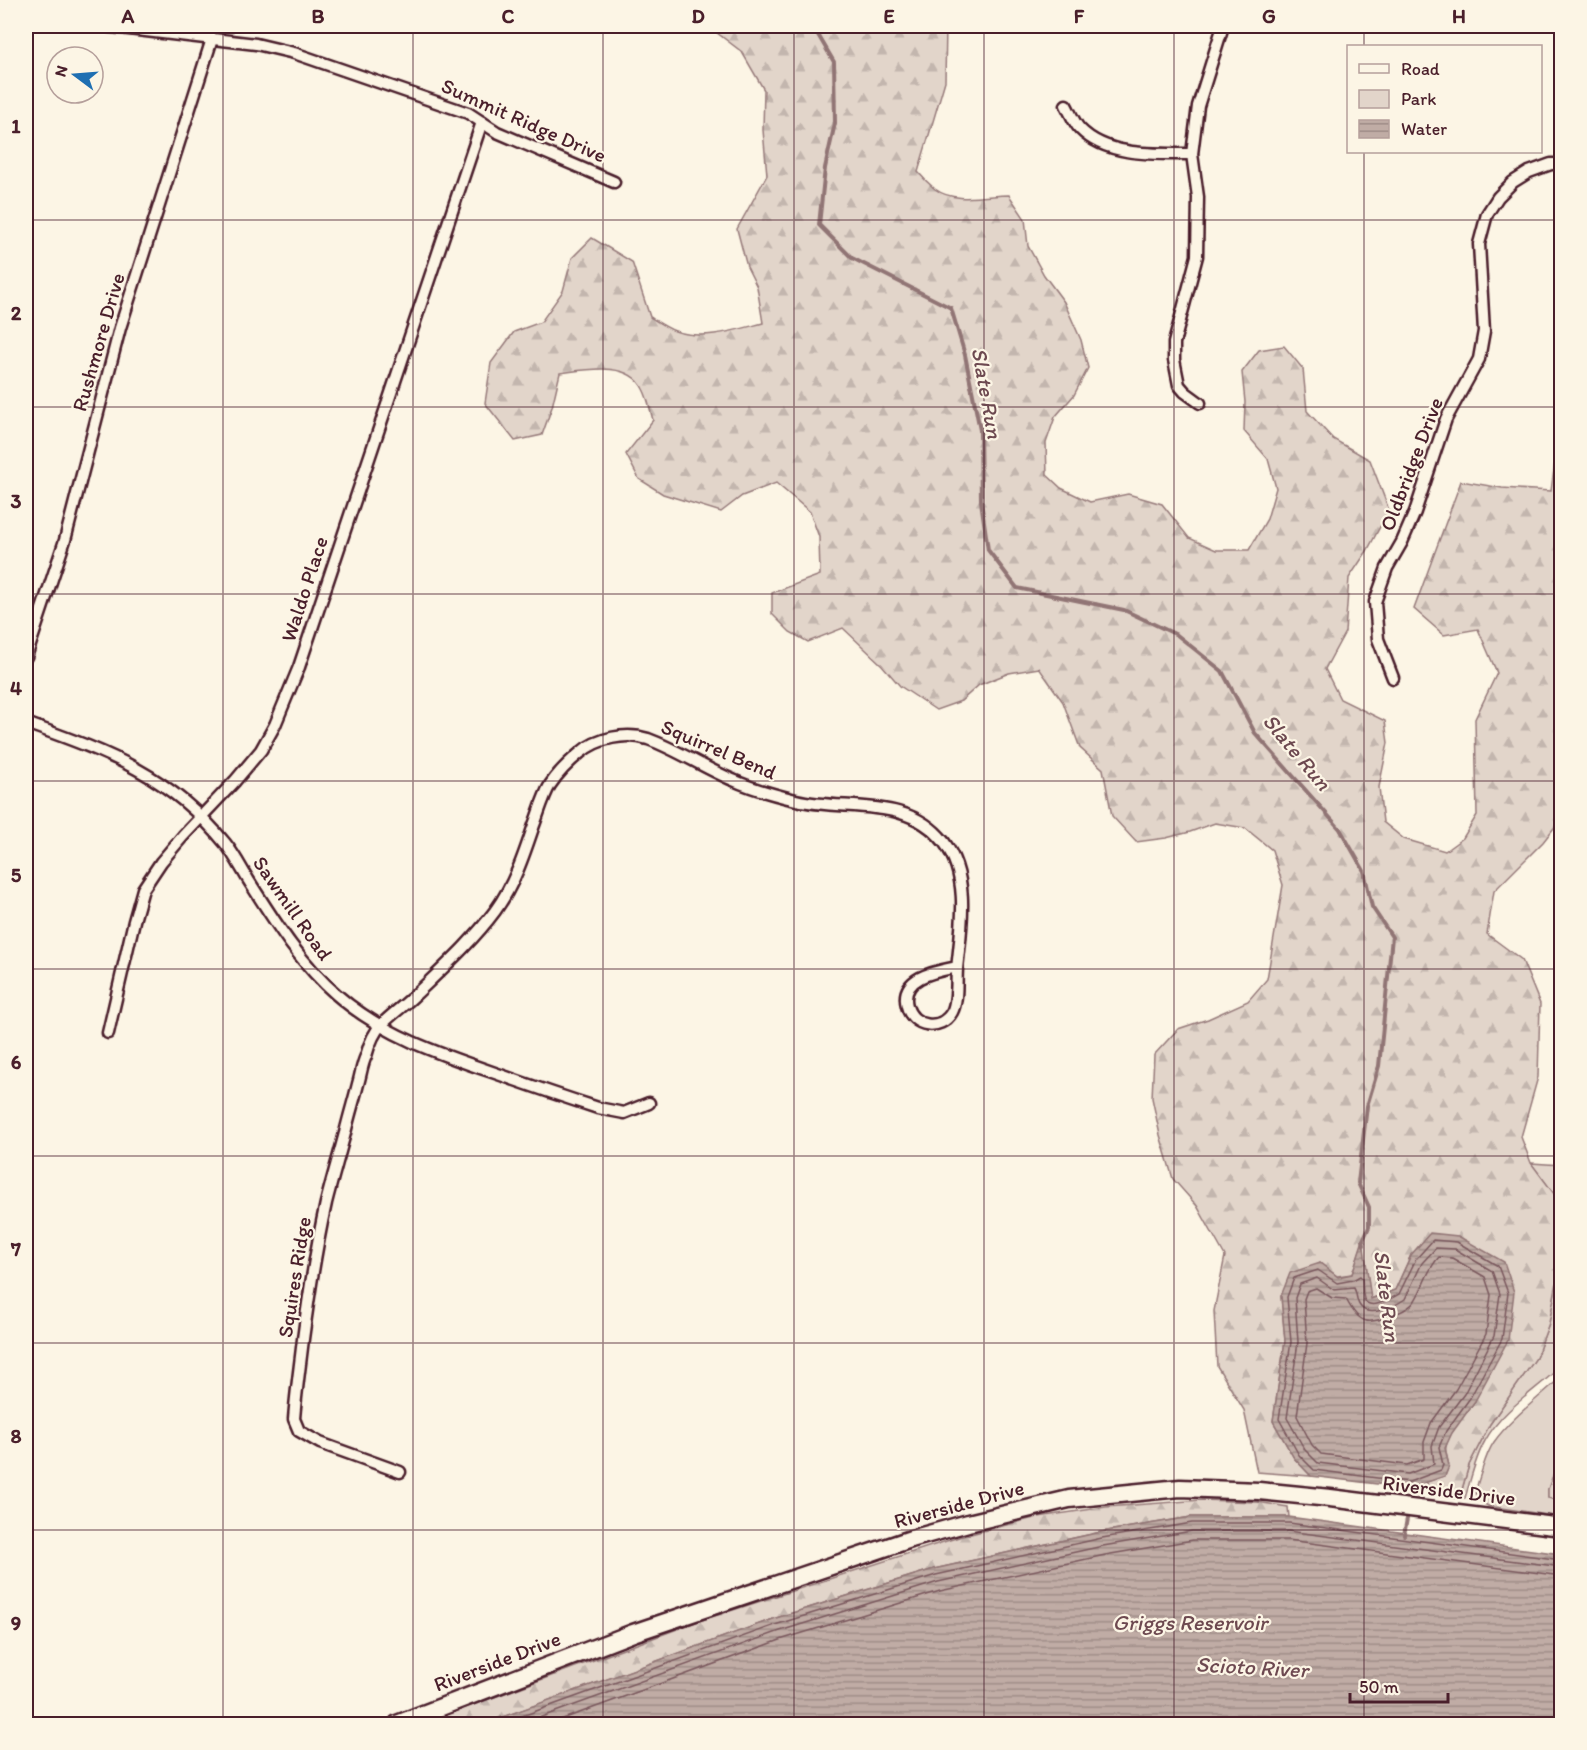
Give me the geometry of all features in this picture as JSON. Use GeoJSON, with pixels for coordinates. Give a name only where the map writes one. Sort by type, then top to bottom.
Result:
{"type":"FeatureCollection","features":[{"type":"Feature","properties":{"kind":"main road","name":"Riverside Drive"},"geometry":{"type":"LineString","coordinates":[[397,1725],[633,1633],[911,1539],[1069,1499],[1150,1490],[1199,1488],[1287,1493],[1562,1527]]}},
{"type":"Feature","properties":{"kind":"street","name":"Summit Ridge Drive"},"geometry":{"type":"LineString","coordinates":[[103,26],[256,44],[294,53],[468,112],[498,132],[614,182]]}},
{"type":"Feature","properties":{"kind":"street"},"geometry":{"type":"LineString","coordinates":[[1200,403],[1179,385],[1174,360],[1174,343],[1197,256],[1198,197],[1192,154],[1198,106],[1223,26]]}},
{"type":"Feature","properties":{"kind":"street","name":"Rushmore Drive"},"geometry":{"type":"LineString","coordinates":[[26,657],[64,540],[120,328],[212,39]]}},
{"type":"Feature","properties":{"kind":"street"},"geometry":{"type":"LineString","coordinates":[[1066,105],[1079,129],[1102,145],[1142,152],[1192,154]]}},
{"type":"Feature","properties":{"kind":"street","name":"Waldo Place"},"geometry":{"type":"LineString","coordinates":[[108,1034],[143,889],[161,862],[236,781],[261,750],[299,667],[482,122]]}},
{"type":"Feature","properties":{"kind":"street","name":"Oldbridge Drive"},"geometry":{"type":"LineString","coordinates":[[1393,678],[1378,639],[1375,602],[1387,568],[1415,512],[1446,419],[1479,359],[1484,331],[1479,244],[1487,214],[1498,197],[1513,182],[1529,172],[1551,164],[1562,164]]}},
{"type":"Feature","properties":{"kind":"street","name":"Sawmill Road"},"geometry":{"type":"LineString","coordinates":[[26,723],[112,755],[161,783],[183,800],[225,843],[288,942],[338,995],[379,1026],[438,1054],[598,1108],[624,1113],[649,1103]]}},
{"type":"Feature","properties":{"kind":"street","name":"Squirrel Bend"},"geometry":{"type":"LineString","coordinates":[[379,1026],[407,1003],[456,956],[498,908],[519,870],[543,800],[561,770],[592,744],[609,738],[626,736],[644,738],[730,779],[798,801],[892,810],[912,816],[927,825],[947,847],[956,865],[962,901],[954,1007],[948,1017],[940,1023],[922,1024],[916,1020],[907,1006],[906,995],[910,987],[916,980],[925,976],[957,967]]}},
{"type":"Feature","properties":{"kind":"street","name":"Squires Ridge"},"geometry":{"type":"LineString","coordinates":[[379,1026],[365,1057],[326,1203],[309,1297],[294,1419],[300,1431],[320,1443],[400,1472]]}},
{"type":"Feature","properties":{"kind":"green space"},"geometry":{"type":"Polygon","coordinates":[[[708,26],[946,26],[945,81],[918,172],[943,194],[971,198],[1009,195],[1025,219],[1028,246],[1044,275],[1064,302],[1081,340],[1088,368],[1074,395],[1055,417],[1046,443],[1047,475],[1061,488],[1090,502],[1128,494],[1162,504],[1189,538],[1216,550],[1249,550],[1267,519],[1276,488],[1268,459],[1244,431],[1245,402],[1242,372],[1259,350],[1284,346],[1303,369],[1307,411],[1333,439],[1370,460],[1389,510],[1367,551],[1349,578],[1345,632],[1325,669],[1340,699],[1385,721],[1388,743],[1379,787],[1383,822],[1404,839],[1445,851],[1463,838],[1477,815],[1475,719],[1497,673],[1478,629],[1444,635],[1414,609],[1461,481],[1502,488],[1551,491],[1561,418],[1561,819],[1543,842],[1494,891],[1487,934],[1522,960],[1540,1004],[1538,1077],[1521,1137],[1531,1163],[1558,1199],[1561,1210],[1561,1262],[1549,1323],[1536,1358],[1490,1424],[1469,1465],[1461,1493],[1454,1498],[1434,1492],[1426,1482],[1445,1476],[1448,1466],[1447,1441],[1475,1401],[1411,1255],[1395,1290],[1370,1299],[1363,1242],[1352,1274],[1337,1276],[1320,1263],[1281,1296],[1285,1341],[1273,1421],[1294,1458],[1311,1476],[1257,1472],[1244,1410],[1217,1366],[1214,1311],[1225,1256],[1197,1206],[1173,1179],[1152,1098],[1154,1055],[1178,1029],[1208,1019],[1248,1001],[1267,979],[1283,885],[1272,850],[1245,828],[1215,823],[1166,838],[1136,842],[1112,816],[1103,769],[1080,748],[1063,702],[1039,668],[1009,673],[979,685],[961,701],[936,710],[900,686],[882,665],[843,628],[808,642],[790,632],[772,614],[772,593],[820,575],[819,537],[810,512],[776,483],[742,496],[721,512],[663,494],[639,479],[626,454],[653,420],[643,389],[628,374],[606,369],[560,373],[542,435],[515,441],[485,403],[491,363],[514,332],[541,322],[563,291],[572,258],[592,238],[632,262],[650,317],[675,331],[708,335],[763,323],[757,287],[747,267],[737,229],[767,175],[763,130],[764,90],[742,52],[708,26]]]}},
{"type":"Feature","properties":{"kind":"green space"},"geometry":{"type":"Polygon","coordinates":[[[1531,1163],[1561,1165],[1561,1210],[1558,1199],[1531,1163]]]}},
{"type":"Feature","properties":{"kind":"green space"},"geometry":{"type":"Polygon","coordinates":[[[1561,1262],[1561,1366],[1510,1410],[1492,1430],[1478,1454],[1465,1498],[1454,1498],[1461,1493],[1469,1465],[1490,1424],[1536,1358],[1549,1323],[1561,1262]]]}},
{"type":"Feature","properties":{"kind":"green space"},"geometry":{"type":"Polygon","coordinates":[[[1561,1377],[1561,1455],[1548,1489],[1548,1498],[1561,1501],[1561,1517],[1488,1506],[1479,1500],[1476,1490],[1492,1446],[1517,1416],[1561,1377]]]}},
{"type":"Feature","properties":{"kind":"green space"},"geometry":{"type":"Polygon","coordinates":[[[1561,1455],[1561,1501],[1548,1498],[1548,1489],[1561,1455]]]}},
{"type":"Feature","properties":{"kind":"green space"},"geometry":{"type":"Polygon","coordinates":[[[1202,1500],[1257,1502],[1288,1507],[1289,1517],[1191,1517],[1101,1532],[934,1569],[776,1618],[483,1724],[422,1724],[696,1622],[959,1537],[1038,1517],[1106,1507],[1202,1500]]]}},
{"type":"Feature","properties":{"kind":"water"},"geometry":{"type":"Polygon","coordinates":[[[1430,1233],[1458,1236],[1504,1262],[1514,1292],[1508,1340],[1475,1401],[1452,1433],[1445,1448],[1449,1466],[1445,1476],[1410,1488],[1311,1476],[1294,1458],[1273,1421],[1285,1341],[1281,1296],[1290,1273],[1320,1263],[1338,1277],[1352,1274],[1363,1240],[1371,1299],[1395,1290],[1411,1255],[1430,1233]]]}},
{"type":"Feature","properties":{"kind":"water","name":"Griggs Reservoir"},"geometry":{"type":"Polygon","coordinates":[[[1191,1517],[1289,1517],[1561,1554],[1561,1724],[483,1724],[776,1618],[934,1569],[1101,1532],[1191,1517]]]}},
{"type":"Feature","properties":{"kind":"waterway","name":"Slate Run"},"geometry":{"type":"LineString","coordinates":[[810,26],[814,28],[834,62],[835,123],[825,168],[819,225],[852,258],[951,308],[965,355],[980,430],[981,501],[988,550],[1017,588],[1124,610],[1177,635],[1222,671],[1255,733],[1340,829],[1364,871],[1372,907],[1392,937],[1379,1066],[1367,1106],[1358,1183],[1369,1207],[1369,1227],[1363,1240],[1364,1245]]}},
{"type":"Feature","properties":{"kind":"waterway","name":"Slate Run"},"geometry":{"type":"LineString","coordinates":[[1409,1484],[1412,1492],[1410,1503]]}},
{"type":"Feature","properties":{"kind":"waterway","name":"Slate Run"},"geometry":{"type":"LineString","coordinates":[[1404,1535],[1408,1513]]}},
{"type":"Feature","properties":{"kind":"water label","name":"Scioto River"},"geometry":{"type":"Point","coordinates":[1252,1667]}}]}
